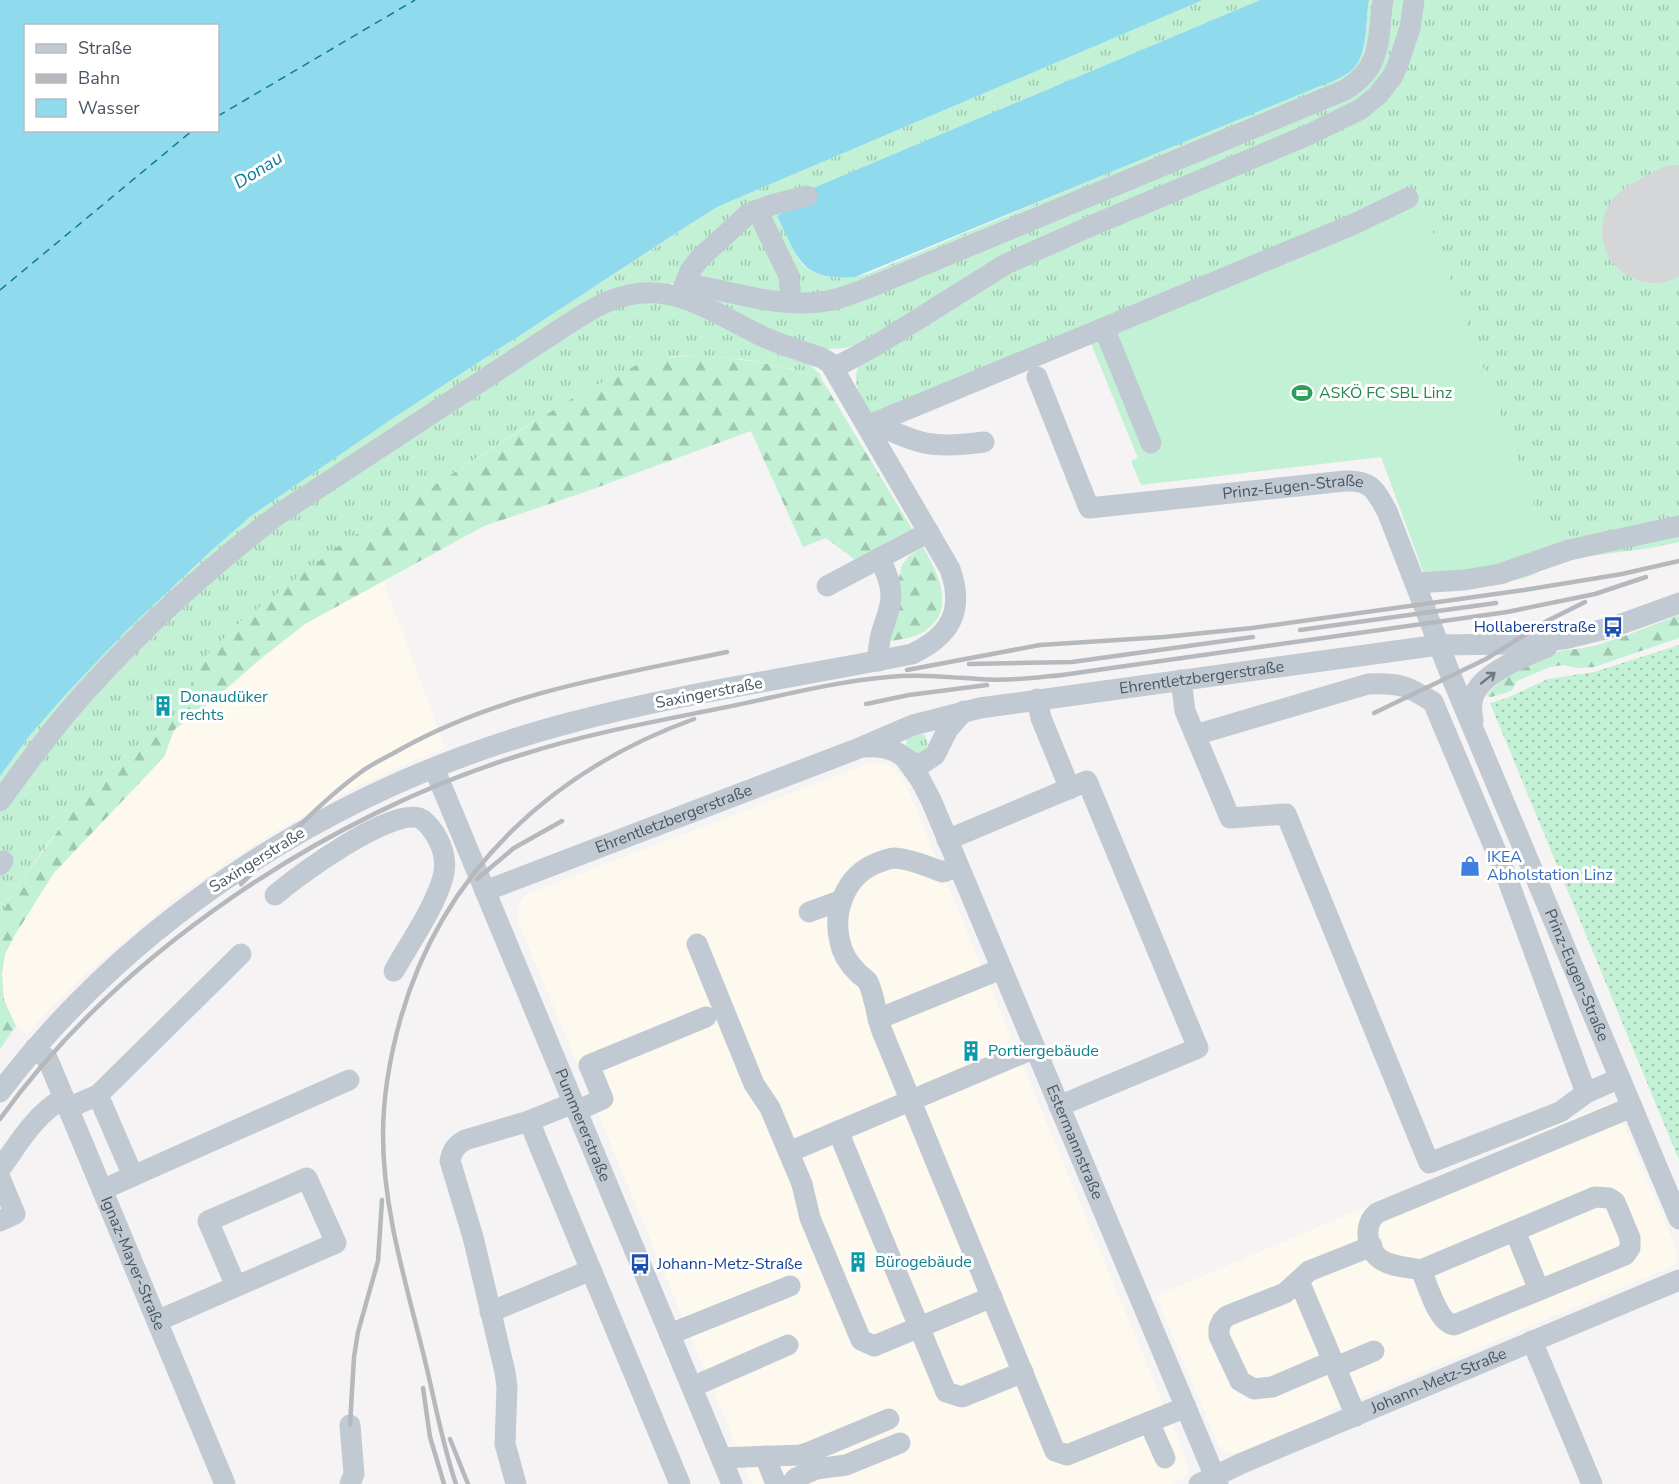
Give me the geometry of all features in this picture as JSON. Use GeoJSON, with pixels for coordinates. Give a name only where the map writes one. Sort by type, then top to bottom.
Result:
{"type":"FeatureCollection","features":[{"type":"Feature","properties":{"kind":"street"},"geometry":{"type":"LineString","coordinates":[[0,801],[67,713],[127,649],[197,582],[279,514],[594,308],[635,294],[662,294],[682,290],[791,302],[820,302],[851,295],[1345,90],[1362,77],[1375,58],[1383,0]]}},
{"type":"Feature","properties":{"kind":"street"},"geometry":{"type":"LineString","coordinates":[[834,368],[874,346],[1006,264],[1308,135],[1355,112],[1378,95],[1392,77],[1405,47],[1414,0]]}},
{"type":"Feature","properties":{"kind":"street"},"geometry":{"type":"LineString","coordinates":[[682,290],[700,258],[734,226],[757,210],[807,196]]}},
{"type":"Feature","properties":{"kind":"street"},"geometry":{"type":"LineString","coordinates":[[871,425],[1352,225],[1408,198]]}},
{"type":"Feature","properties":{"kind":"street"},"geometry":{"type":"LineString","coordinates":[[757,210],[789,276],[792,286],[791,302]]}},
{"type":"Feature","properties":{"kind":"street","name":"Saxingerstraße"},"geometry":{"type":"LineString","coordinates":[[0,1092],[35,1048],[122,960],[210,889],[327,818],[434,768],[500,743],[590,717],[912,654],[940,637],[952,621],[957,598],[954,579],[871,425],[834,368],[822,358],[763,336],[717,312],[682,290]]}},
{"type":"Feature","properties":{"kind":"street"},"geometry":{"type":"LineString","coordinates":[[1104,328],[1151,443]]}},
{"type":"Feature","properties":{"kind":"street","name":"Prinz-Eugen-Straße"},"geometry":{"type":"LineString","coordinates":[[1037,377],[1089,508],[1358,481],[1368,483],[1376,491],[1387,511],[1438,645],[1679,1219]]}},
{"type":"Feature","properties":{"kind":"street"},"geometry":{"type":"LineString","coordinates":[[871,425],[924,444],[961,446],[984,442]]}},
{"type":"Feature","properties":{"kind":"street"},"geometry":{"type":"LineString","coordinates":[[1416,583],[1464,580],[1500,574],[1569,550],[1679,526]]}},
{"type":"Feature","properties":{"kind":"street"},"geometry":{"type":"LineString","coordinates":[[827,586],[928,532]]}},
{"type":"Feature","properties":{"kind":"street"},"geometry":{"type":"LineString","coordinates":[[878,661],[878,640],[890,610],[892,592],[889,578],[879,558]]}},
{"type":"Feature","properties":{"kind":"street"},"geometry":{"type":"LineString","coordinates":[[1438,645],[1508,644],[1564,639],[1613,627],[1679,603]]}},
{"type":"Feature","properties":{"kind":"street","name":"Prinz-Eugen-Straße"},"geometry":{"type":"LineString","coordinates":[[1474,730],[1472,702],[1476,689],[1483,681],[1522,657],[1564,639]]}},
{"type":"Feature","properties":{"kind":"street","name":"Ehrentletzbergerstraße"},"geometry":{"type":"LineString","coordinates":[[485,891],[862,747],[910,726],[964,711],[1438,645]]}},
{"type":"Feature","properties":{"kind":"street"},"geometry":{"type":"LineString","coordinates":[[1181,680],[1185,711],[1230,818],[1286,814],[1430,1162],[1560,1112],[1586,1094],[1620,1078]]}},
{"type":"Feature","properties":{"kind":"street"},"geometry":{"type":"LineString","coordinates":[[1195,735],[1368,684],[1407,687],[1433,702],[1506,875],[1586,1094]]}},
{"type":"Feature","properties":{"kind":"street"},"geometry":{"type":"LineString","coordinates":[[1038,699],[1041,718],[1070,789]]}},
{"type":"Feature","properties":{"kind":"street"},"geometry":{"type":"LineString","coordinates":[[936,752],[948,729],[964,711]]}},
{"type":"Feature","properties":{"kind":"street"},"geometry":{"type":"LineString","coordinates":[[905,759],[898,747],[899,739],[910,726],[924,725],[933,731],[938,741],[936,752]]}},
{"type":"Feature","properties":{"kind":"street","name":"Ehrentletzbergerstraße"},"geometry":{"type":"LineString","coordinates":[[862,747],[884,747],[914,764],[923,764],[936,752]]}},
{"type":"Feature","properties":{"kind":"street","name":"Estermannstraße"},"geometry":{"type":"LineString","coordinates":[[931,800],[930,775],[936,752]]}},
{"type":"Feature","properties":{"kind":"street"},"geometry":{"type":"LineString","coordinates":[[1460,764],[1484,754]]}},
{"type":"Feature","properties":{"kind":"street","name":"Estermannstraße"},"geometry":{"type":"LineString","coordinates":[[905,759],[920,778],[931,800],[1186,1407],[1211,1481]]}},
{"type":"Feature","properties":{"kind":"street","name":"Pummererstraße"},"geometry":{"type":"LineString","coordinates":[[434,768],[732,1484]]}},
{"type":"Feature","properties":{"kind":"street"},"geometry":{"type":"LineString","coordinates":[[947,840],[1087,781],[1198,1048],[1059,1106]]}},
{"type":"Feature","properties":{"kind":"street"},"geometry":{"type":"LineString","coordinates":[[275,895],[304,871],[343,846],[396,820],[408,817],[420,818],[448,804]]}},
{"type":"Feature","properties":{"kind":"street"},"geometry":{"type":"LineString","coordinates":[[394,971],[436,896],[443,877],[445,861],[441,843],[431,827],[420,818]]}},
{"type":"Feature","properties":{"kind":"street"},"geometry":{"type":"LineString","coordinates":[[958,866],[943,873],[915,862],[893,858],[869,866],[854,880],[842,900],[837,915],[840,945],[851,965],[867,981],[878,1019],[1055,1451],[1067,1455],[1186,1407]]}},
{"type":"Feature","properties":{"kind":"street"},"geometry":{"type":"LineString","coordinates":[[809,912],[842,900]]}},
{"type":"Feature","properties":{"kind":"street"},"geometry":{"type":"LineString","coordinates":[[697,945],[754,1084],[770,1108],[789,1152],[802,1184],[810,1218],[861,1340],[874,1346],[992,1297]]}},
{"type":"Feature","properties":{"kind":"street"},"geometry":{"type":"LineString","coordinates":[[0,1169],[48,1107],[98,1095],[241,954]]}},
{"type":"Feature","properties":{"kind":"street"},"geometry":{"type":"LineString","coordinates":[[878,1019],[1001,969]]}},
{"type":"Feature","properties":{"kind":"street"},"geometry":{"type":"LineString","coordinates":[[516,1484],[505,1444],[507,1387],[505,1372],[473,1237],[451,1170],[451,1153],[465,1140],[603,1099],[589,1065],[706,1017]]}},
{"type":"Feature","properties":{"kind":"street","name":"Ignaz-Mayer-Straße"},"geometry":{"type":"LineString","coordinates":[[35,1048],[48,1060],[225,1484]]}},
{"type":"Feature","properties":{"kind":"street"},"geometry":{"type":"LineString","coordinates":[[789,1152],[1035,1048]]}},
{"type":"Feature","properties":{"kind":"street"},"geometry":{"type":"LineString","coordinates":[[102,1190],[349,1080]]}},
{"type":"Feature","properties":{"kind":"street"},"geometry":{"type":"LineString","coordinates":[[98,1095],[133,1176]]}},
{"type":"Feature","properties":{"kind":"street"},"geometry":{"type":"LineString","coordinates":[[1421,1270],[1441,1317],[1449,1324],[1460,1324],[1628,1252],[1630,1238],[1619,1209],[1609,1198],[1595,1197],[1421,1270],[1383,1260],[1372,1246],[1367,1229],[1371,1218],[1377,1213],[1632,1107]]}},
{"type":"Feature","properties":{"kind":"street"},"geometry":{"type":"LineString","coordinates":[[529,1121],[680,1484]]}},
{"type":"Feature","properties":{"kind":"street"},"geometry":{"type":"LineString","coordinates":[[838,1131],[946,1392],[962,1398],[1023,1372]]}},
{"type":"Feature","properties":{"kind":"street"},"geometry":{"type":"LineString","coordinates":[[0,1178],[15,1214],[0,1221]]}},
{"type":"Feature","properties":{"kind":"street"},"geometry":{"type":"LineString","coordinates":[[157,1321],[336,1243],[308,1178],[208,1221],[236,1286]]}},
{"type":"Feature","properties":{"kind":"street"},"geometry":{"type":"LineString","coordinates":[[1515,1231],[1539,1290]]}},
{"type":"Feature","properties":{"kind":"street"},"geometry":{"type":"LineString","coordinates":[[1372,1246],[1309,1271],[1285,1293],[1227,1316],[1219,1328],[1219,1336],[1240,1381],[1247,1387],[1258,1389],[1272,1387],[1374,1351]]}},
{"type":"Feature","properties":{"kind":"street"},"geometry":{"type":"LineString","coordinates":[[490,1312],[591,1270]]}},
{"type":"Feature","properties":{"kind":"street","name":"Johann-Metz-Straße"},"geometry":{"type":"LineString","coordinates":[[1211,1481],[1356,1416],[1679,1280]]}},
{"type":"Feature","properties":{"kind":"street"},"geometry":{"type":"LineString","coordinates":[[1299,1281],[1356,1416]]}},
{"type":"Feature","properties":{"kind":"street"},"geometry":{"type":"LineString","coordinates":[[670,1334],[789,1286]]}},
{"type":"Feature","properties":{"kind":"street"},"geometry":{"type":"LineString","coordinates":[[1532,1341],[1592,1484]]}},
{"type":"Feature","properties":{"kind":"street"},"geometry":{"type":"LineString","coordinates":[[692,1387],[730,1371],[736,1366],[788,1346]]}},
{"type":"Feature","properties":{"kind":"street"},"geometry":{"type":"LineString","coordinates":[[791,1484],[813,1460],[889,1419]]}},
{"type":"Feature","properties":{"kind":"street"},"geometry":{"type":"LineString","coordinates":[[1149,1422],[1165,1458]]}},
{"type":"Feature","properties":{"kind":"street"},"geometry":{"type":"LineString","coordinates":[[350,1425],[354,1474],[350,1484]]}},
{"type":"Feature","properties":{"kind":"street"},"geometry":{"type":"LineString","coordinates":[[721,1458],[800,1455],[813,1460],[846,1465],[900,1443]]}},
{"type":"Feature","properties":{"kind":"street"},"geometry":{"type":"LineString","coordinates":[[761,1456],[768,1484]]}},
{"type":"Feature","properties":{"kind":"street"},"geometry":{"type":"LineString","coordinates":[[761,1456],[776,1484]]}},
{"type":"Feature","properties":{"kind":"shaded area"},"geometry":{"type":"Polygon","coordinates":[[[383,580],[445,748],[348,791],[264,838],[224,864],[172,901],[89,971],[48,1010],[27,1035],[16,1026],[4,1000],[2,974],[5,954],[14,935],[53,874],[164,757],[174,730],[304,624],[383,580]]]}},
{"type":"Feature","properties":{"kind":"shaded area"},"geometry":{"type":"Polygon","coordinates":[[[870,763],[887,765],[895,769],[902,777],[909,792],[1186,1458],[1187,1476],[1174,1484],[752,1484],[518,921],[517,911],[522,898],[527,894],[870,763]]]}},
{"type":"Feature","properties":{"kind":"shaded area"},"geometry":{"type":"Polygon","coordinates":[[[1614,1101],[1676,1248],[1677,1258],[1673,1266],[1334,1409],[1328,1416],[1241,1452],[1234,1454],[1223,1451],[1218,1445],[1156,1296],[1614,1101]]]}},
{"type":"Feature","properties":{"kind":"green space"},"geometry":{"type":"Polygon","coordinates":[[[1203,0],[1260,0],[806,191],[808,200],[777,217],[799,260],[805,267],[822,276],[841,278],[870,273],[1347,73],[1360,59],[1363,50],[1369,0],[1679,0],[1679,542],[1555,561],[1417,190],[873,417],[860,394],[856,380],[859,365],[869,341],[845,348],[829,349],[791,343],[698,293],[671,283],[670,300],[801,357],[820,374],[821,378],[793,369],[748,360],[699,355],[670,357],[529,425],[344,542],[195,672],[182,711],[124,756],[98,782],[46,846],[13,893],[0,917],[0,776],[30,735],[125,632],[251,516],[389,421],[717,207],[1203,0]]]}},
{"type":"Feature","properties":{"kind":"green space","name":"ASKÖ FC SBL Linz"},"geometry":{"type":"Polygon","coordinates":[[[1417,190],[1555,561],[1524,578],[1483,583],[1428,585],[1381,457],[1141,485],[1131,461],[1138,458],[1085,329],[1230,271],[1417,190]]]}},
{"type":"Feature","properties":{"kind":"green space"},"geometry":{"type":"Polygon","coordinates":[[[699,355],[761,363],[821,378],[912,529],[858,562],[826,538],[803,547],[751,431],[484,526],[305,624],[174,730],[164,757],[53,874],[5,954],[2,974],[4,1000],[16,1026],[0,1049],[0,917],[13,893],[68,817],[98,782],[124,756],[182,711],[195,672],[207,655],[240,622],[344,542],[579,394],[647,360],[699,355]]]}},
{"type":"Feature","properties":{"kind":"green space"},"geometry":{"type":"Polygon","coordinates":[[[923,547],[940,583],[942,606],[938,617],[930,627],[917,635],[885,642],[902,565],[909,556],[923,547]]]}},
{"type":"Feature","properties":{"kind":"green space"},"geometry":{"type":"Polygon","coordinates":[[[1679,615],[1679,638],[1594,667],[1579,668],[1562,665],[1550,667],[1517,681],[1512,690],[1491,697],[1487,696],[1498,683],[1549,654],[1597,645],[1679,615]]]}},
{"type":"Feature","properties":{"kind":"green space"},"geometry":{"type":"Polygon","coordinates":[[[1679,645],[1679,1160],[1490,703],[1507,698],[1548,679],[1594,672],[1679,645]]]}},
{"type":"Feature","properties":{"kind":"green space"},"geometry":{"type":"Polygon","coordinates":[[[921,733],[928,744],[924,752],[916,754],[906,746],[907,739],[921,733]]]}},
{"type":"Feature","properties":{"kind":"water","name":"Donau"},"geometry":{"type":"Polygon","coordinates":[[[0,0],[1203,0],[717,207],[389,421],[251,516],[125,632],[30,735],[0,776],[0,0]]]}},
{"type":"Feature","properties":{"kind":"water"},"geometry":{"type":"Polygon","coordinates":[[[1260,0],[1369,0],[1364,47],[1357,64],[1351,71],[1336,80],[855,277],[837,278],[812,271],[790,244],[777,216],[807,200],[806,191],[1260,0]]]}},
{"type":"Feature","properties":{"kind":"ferry route"},"geometry":{"type":"LineString","coordinates":[[219,115],[415,0]]}},
{"type":"Feature","properties":{"kind":"ferry route"},"geometry":{"type":"LineString","coordinates":[[0,290],[191,132]]}},
{"type":"Feature","properties":{"kind":"runway"},"geometry":{"type":"LineString","coordinates":[[1654,231],[1679,217]]}},
{"type":"Feature","properties":{"kind":"railway"},"geometry":{"type":"LineString","coordinates":[[907,670],[1040,645],[1164,637],[1252,628],[1524,590],[1622,574],[1679,561]]}},
{"type":"Feature","properties":{"kind":"railway"},"geometry":{"type":"LineString","coordinates":[[1055,676],[1507,612],[1595,594],[1646,577]]}},
{"type":"Feature","properties":{"kind":"railway"},"geometry":{"type":"LineString","coordinates":[[1374,713],[1486,659],[1547,621],[1585,602]]}},
{"type":"Feature","properties":{"kind":"railway"},"geometry":{"type":"LineString","coordinates":[[1300,630],[1496,603]]}},
{"type":"Feature","properties":{"kind":"railway"},"geometry":{"type":"LineString","coordinates":[[969,664],[1072,662],[1253,637]]}},
{"type":"Feature","properties":{"kind":"railway"},"geometry":{"type":"LineString","coordinates":[[241,884],[314,812],[361,772],[439,730],[479,713],[560,688],[727,652]]}},
{"type":"Feature","properties":{"kind":"railway"},"geometry":{"type":"LineString","coordinates":[[0,1119],[49,1058],[105,1000],[167,946],[234,896],[304,852],[376,813],[450,780],[524,754],[596,734],[866,679],[933,676],[999,680],[1062,675]]}},
{"type":"Feature","properties":{"kind":"railway"},"geometry":{"type":"LineString","coordinates":[[866,704],[909,695],[987,685]]}},
{"type":"Feature","properties":{"kind":"railway"},"geometry":{"type":"LineString","coordinates":[[456,1484],[443,1441],[398,1253],[387,1194],[384,1165],[384,1105],[390,1061],[401,1017],[420,964],[445,916],[475,872],[510,832],[550,797],[595,767],[643,740],[694,719]]}},
{"type":"Feature","properties":{"kind":"railway"},"geometry":{"type":"LineString","coordinates":[[477,879],[514,848],[562,821]]}},
{"type":"Feature","properties":{"kind":"railway"},"geometry":{"type":"LineString","coordinates":[[350,1425],[354,1357],[358,1332],[378,1261],[382,1200]]}},
{"type":"Feature","properties":{"kind":"railway"},"geometry":{"type":"LineString","coordinates":[[423,1388],[430,1437],[444,1484]]}},
{"type":"Feature","properties":{"kind":"railway"},"geometry":{"type":"LineString","coordinates":[[450,1439],[468,1484]]}},
{"type":"Feature","properties":{"kind":"place","name":"ASKÖ FC SBL Linz"},"geometry":{"type":"Point","coordinates":[1302,393]}},
{"type":"Feature","properties":{"kind":"place","name":"Hollabererstraße"},"geometry":{"type":"Point","coordinates":[1613,627]}},
{"type":"Feature","properties":{"kind":"place","name":"Donaudüker rechts"},"geometry":{"type":"Point","coordinates":[163,706]}},
{"type":"Feature","properties":{"kind":"place","name":"IKEA Abholstation Linz"},"geometry":{"type":"Point","coordinates":[1470,866]}},
{"type":"Feature","properties":{"kind":"place","name":"Portiergebäude"},"geometry":{"type":"Point","coordinates":[971,1051]}},
{"type":"Feature","properties":{"kind":"place","name":"Bürogebäude"},"geometry":{"type":"Point","coordinates":[858,1262]}},
{"type":"Feature","properties":{"kind":"place","name":"Johann-Metz-Straße"},"geometry":{"type":"Point","coordinates":[640,1264]}}]}
